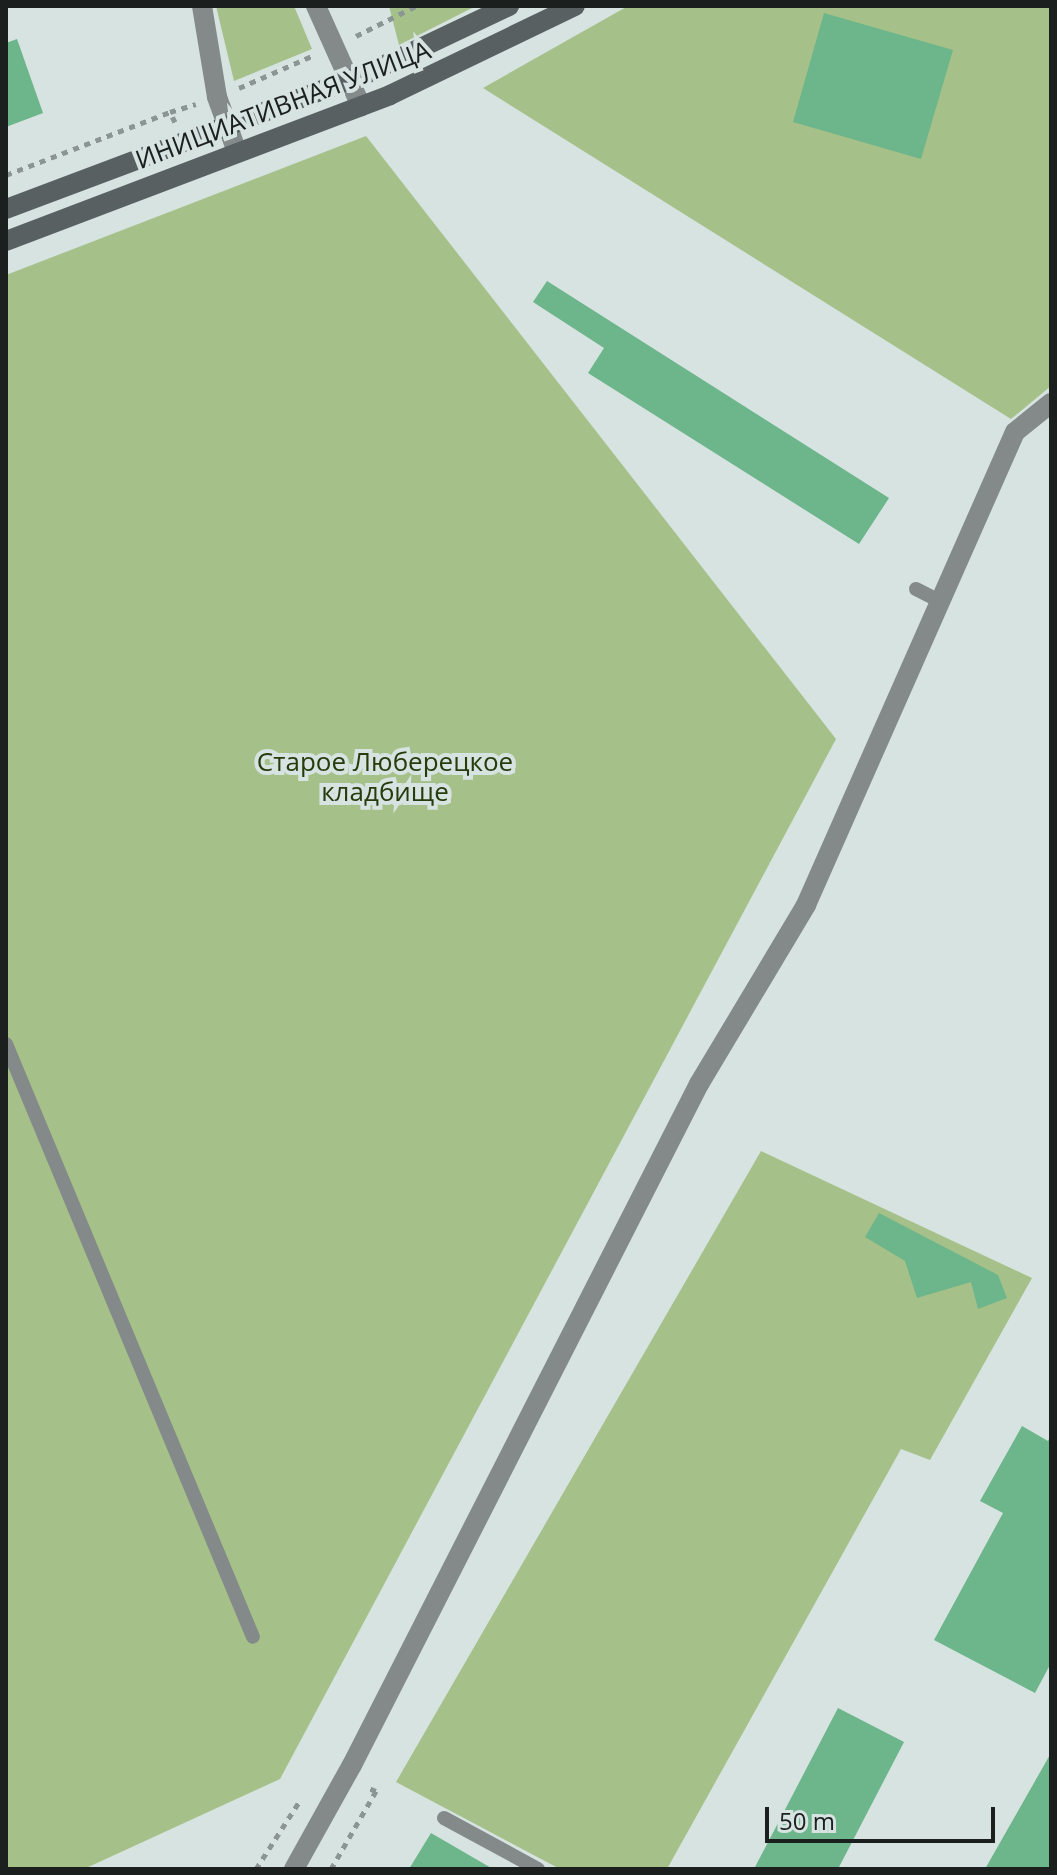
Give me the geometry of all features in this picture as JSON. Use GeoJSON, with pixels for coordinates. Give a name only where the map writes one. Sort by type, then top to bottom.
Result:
{"type":"FeatureCollection","features":[{"type":"Feature","properties":{"kind":"main road","name":"ИНИЦИАТИВНАЯ УЛИЦА"},"geometry":{"type":"LineString","coordinates":[[6,209],[349,79],[509,6]]}},
{"type":"Feature","properties":{"kind":"main road","name":"ИНИЦИАТИВНАЯ УЛИЦА"},"geometry":{"type":"LineString","coordinates":[[6,241],[361,106],[575,6]]}},
{"type":"Feature","properties":{"kind":"street"},"geometry":{"type":"LineString","coordinates":[[202,6],[217,97],[237,152]]}},
{"type":"Feature","properties":{"kind":"street"},"geometry":{"type":"LineString","coordinates":[[316,6],[361,106]]}},
{"type":"Feature","properties":{"kind":"street"},"geometry":{"type":"LineString","coordinates":[[294,1869],[352,1765],[699,1084],[806,905],[1015,432],[1051,403]]}},
{"type":"Feature","properties":{"kind":"lane"},"geometry":{"type":"LineString","coordinates":[[916,589],[940,601]]}},
{"type":"Feature","properties":{"kind":"lane"},"geometry":{"type":"LineString","coordinates":[[6,1044],[253,1637]]}},
{"type":"Feature","properties":{"kind":"lane"},"geometry":{"type":"LineString","coordinates":[[444,1818],[538,1869]]}},
{"type":"Feature","properties":{"kind":"path"},"geometry":{"type":"LineString","coordinates":[[6,175],[170,112]]}},
{"type":"Feature","properties":{"kind":"path"},"geometry":{"type":"LineString","coordinates":[[331,1869],[376,1791]]}},
{"type":"Feature","properties":{"kind":"path"},"geometry":{"type":"LineString","coordinates":[[256,1869],[305,1793]]}},
{"type":"Feature","properties":{"kind":"green space"},"geometry":{"type":"Polygon","coordinates":[[[216,6],[294,6],[312,49],[234,81],[216,6]]]}},
{"type":"Feature","properties":{"kind":"green space"},"geometry":{"type":"Polygon","coordinates":[[[389,6],[476,6],[399,45],[389,6]]]}},
{"type":"Feature","properties":{"kind":"green space"},"geometry":{"type":"Polygon","coordinates":[[[628,6],[1051,6],[1051,386],[1011,419],[483,88],[628,6]]]}},
{"type":"Feature","properties":{"kind":"green space","name":"Старое Люберецкое кладбище"},"geometry":{"type":"Polygon","coordinates":[[[366,136],[836,739],[280,1779],[84,1869],[6,1869],[6,275],[366,136]]]}},
{"type":"Feature","properties":{"kind":"green space"},"geometry":{"type":"Polygon","coordinates":[[[761,1151],[1032,1278],[930,1460],[901,1449],[667,1869],[560,1869],[396,1782],[761,1151]]]}},
{"type":"Feature","properties":{"kind":"building"},"geometry":{"type":"Polygon","coordinates":[[[824,13],[953,50],[921,159],[793,122],[824,13]]]}},
{"type":"Feature","properties":{"kind":"building"},"geometry":{"type":"Polygon","coordinates":[[[17,39],[43,113],[6,127],[6,43],[17,39]]]}},
{"type":"Feature","properties":{"kind":"building"},"geometry":{"type":"Polygon","coordinates":[[[547,281],[889,498],[859,544],[588,373],[604,348],[533,302],[547,281]]]}},
{"type":"Feature","properties":{"kind":"building"},"geometry":{"type":"Polygon","coordinates":[[[879,1213],[998,1275],[1007,1298],[978,1309],[971,1282],[917,1298],[905,1261],[865,1237],[879,1213]]]}},
{"type":"Feature","properties":{"kind":"building"},"geometry":{"type":"Polygon","coordinates":[[[1022,1426],[1048,1441],[1051,1435],[1051,1663],[1035,1693],[934,1640],[1003,1513],[980,1501],[1022,1426]]]}},
{"type":"Feature","properties":{"kind":"building"},"geometry":{"type":"Polygon","coordinates":[[[838,1708],[904,1742],[838,1869],[754,1869],[838,1708]]]}},
{"type":"Feature","properties":{"kind":"building"},"geometry":{"type":"Polygon","coordinates":[[[1051,1753],[1051,1869],[985,1869],[1051,1753]]]}},
{"type":"Feature","properties":{"kind":"building"},"geometry":{"type":"Polygon","coordinates":[[[431,1833],[493,1869],[409,1869],[431,1833]]]}}]}
